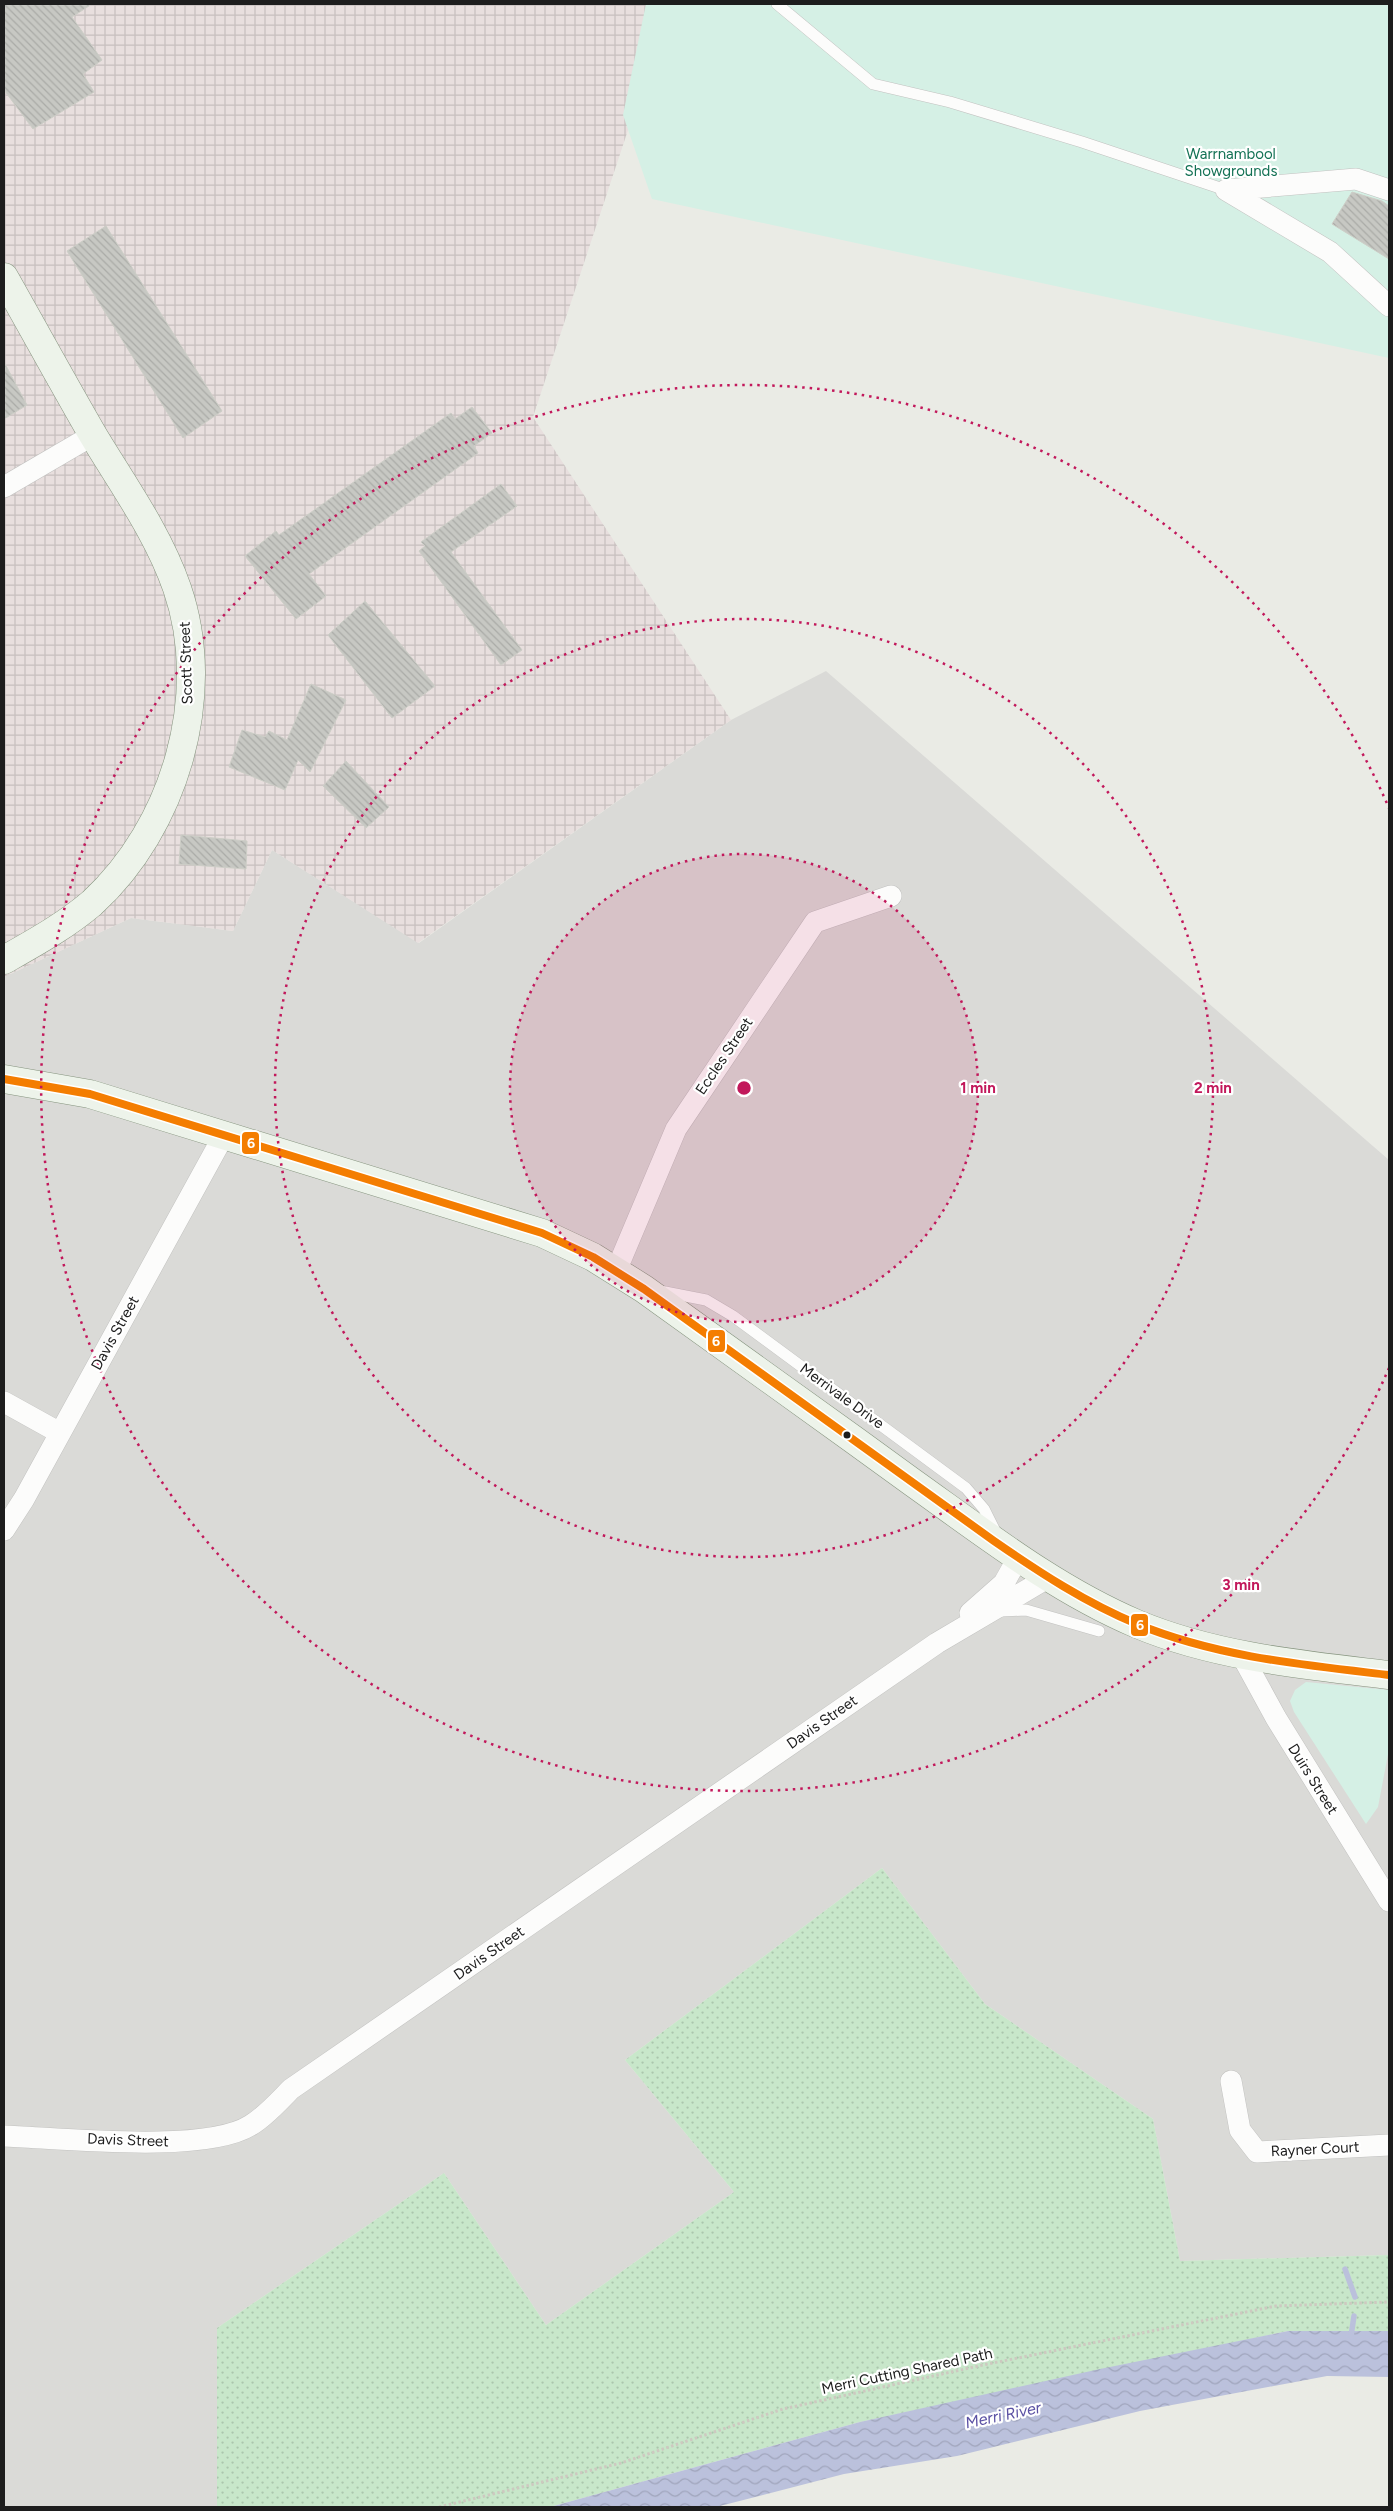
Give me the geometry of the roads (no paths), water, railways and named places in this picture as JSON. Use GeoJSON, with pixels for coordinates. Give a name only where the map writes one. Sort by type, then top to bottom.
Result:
{"type":"FeatureCollection","features":[{"type":"Feature","properties":{"kind":"street"},"geometry":{"type":"LineString","coordinates":[[1226,190],[1356,180],[1389,190]]}},
{"type":"Feature","properties":{"kind":"street"},"geometry":{"type":"LineString","coordinates":[[1226,190],[1330,252],[1389,306]]}},
{"type":"Feature","properties":{"kind":"street","name":"Scott Street"},"geometry":{"type":"LineString","coordinates":[[4,277],[93,435],[149,527],[177,588],[184,613],[190,681],[183,740],[177,766],[165,799],[135,853],[114,880],[70,920],[4,960]]}},
{"type":"Feature","properties":{"kind":"street"},"geometry":{"type":"LineString","coordinates":[[4,487],[93,435]]}},
{"type":"Feature","properties":{"kind":"street","name":"Eccles Street"},"geometry":{"type":"LineString","coordinates":[[616,1272],[676,1129],[815,922],[891,896]]}},
{"type":"Feature","properties":{"kind":"street","name":"Merrivale Drive"},"geometry":{"type":"LineString","coordinates":[[4,1079],[90,1094],[542,1233],[575,1248],[644,1289],[1012,1554],[1084,1598],[1138,1624],[1182,1640],[1241,1654],[1307,1665],[1389,1675]]}},
{"type":"Feature","properties":{"kind":"street","name":"Davis Street"},"geometry":{"type":"LineString","coordinates":[[4,1530],[24,1500],[224,1135]]}},
{"type":"Feature","properties":{"kind":"street"},"geometry":{"type":"LineString","coordinates":[[4,1402],[60,1433]]}},
{"type":"Feature","properties":{"kind":"street","name":"Davis Street"},"geometry":{"type":"LineString","coordinates":[[937,1643],[1004,1583],[1012,1554]]}},
{"type":"Feature","properties":{"kind":"street","name":"Davis Street"},"geometry":{"type":"LineString","coordinates":[[4,2136],[173,2142],[220,2136],[251,2126],[291,2089],[937,1643],[1048,1577]]}},
{"type":"Feature","properties":{"kind":"street","name":"Duirs Street"},"geometry":{"type":"LineString","coordinates":[[1241,1654],[1276,1718],[1389,1901]]}},
{"type":"Feature","properties":{"kind":"street","name":"Rayner Court"},"geometry":{"type":"LineString","coordinates":[[1231,2081],[1240,2130],[1258,2152],[1389,2145]]}},
{"type":"Feature","properties":{"kind":"lane"},"geometry":{"type":"LineString","coordinates":[[777,4],[873,84],[950,102],[1082,142],[1226,190]]}},
{"type":"Feature","properties":{"kind":"lane"},"geometry":{"type":"LineString","coordinates":[[983,1616],[1014,1609],[1026,1610],[1099,1631]]}},
{"type":"Feature","properties":{"kind":"water","name":"Merri River"},"geometry":{"type":"Polygon","coordinates":[[[1288,2331],[1389,2331],[1389,2377],[1327,2376],[1140,2411],[957,2456],[844,2474],[716,2507],[550,2507],[860,2422],[1100,2369],[1288,2331]]]}},
{"type":"Feature","properties":{"kind":"waterway"},"geometry":{"type":"LineString","coordinates":[[1345,2269],[1355,2297]]}},
{"type":"Feature","properties":{"kind":"waterway"},"geometry":{"type":"LineString","coordinates":[[1351,2336],[1354,2316]]}},
{"type":"Feature","properties":{"kind":"park label","name":"Warrnambool Showgrounds"},"geometry":{"type":"Point","coordinates":[1231,162]}}]}
